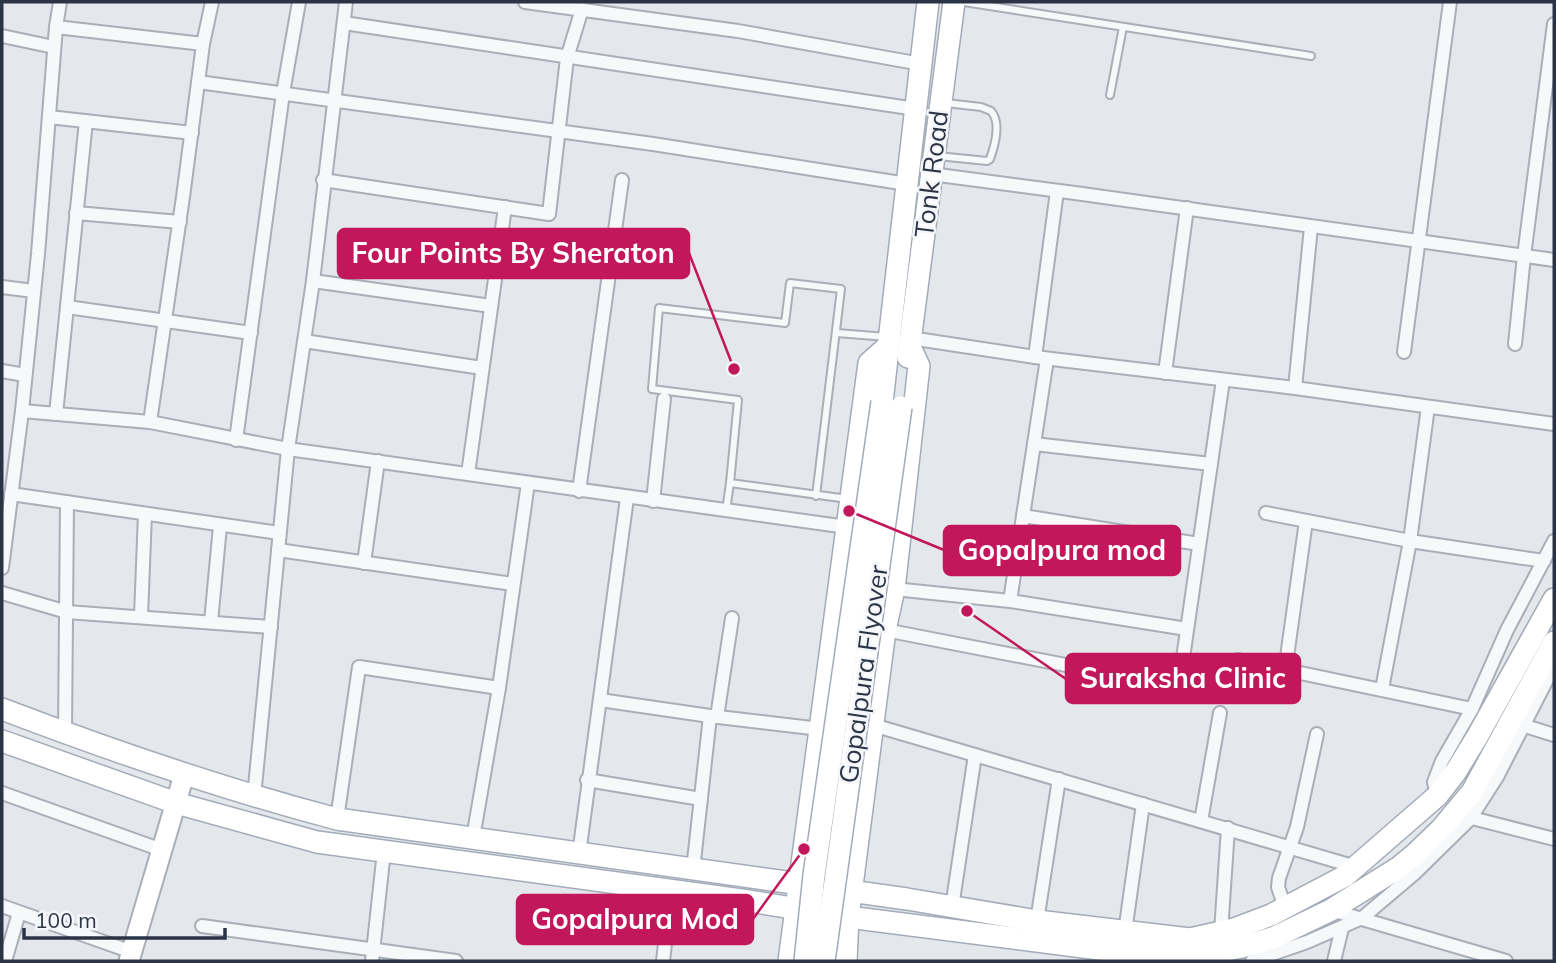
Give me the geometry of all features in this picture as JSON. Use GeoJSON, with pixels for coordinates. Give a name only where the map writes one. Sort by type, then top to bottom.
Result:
{"type":"FeatureCollection","features":[{"type":"Feature","properties":{"kind":"main road","name":"Tonk Road"},"geometry":{"type":"LineString","coordinates":[[899,342],[907,184],[928,2]]}},
{"type":"Feature","properties":{"kind":"main road","name":"Tonk Road"},"geometry":{"type":"LineString","coordinates":[[899,342],[933,165],[954,2]]}},
{"type":"Feature","properties":{"kind":"main road","name":"Gopalpura Flyover"},"geometry":{"type":"LineString","coordinates":[[824,961],[899,342]]}},
{"type":"Feature","properties":{"kind":"main road"},"geometry":{"type":"LineString","coordinates":[[789,961],[869,363],[899,342],[919,366],[894,589],[885,630],[848,917],[846,961]]}},
{"type":"Feature","properties":{"kind":"main road","name":"Gopalpura Flyover"},"geometry":{"type":"LineString","coordinates":[[805,961],[814,875],[892,405]]}},
{"type":"Feature","properties":{"kind":"main road"},"geometry":{"type":"LineString","coordinates":[[2,709],[184,775],[337,819],[799,883],[1037,921],[1190,939],[1259,920],[1345,876],[1437,796],[1455,774],[1554,598]]}},
{"type":"Feature","properties":{"kind":"main road"},"geometry":{"type":"LineString","coordinates":[[2,741],[176,803],[317,842],[848,917],[1167,955],[1247,956],[1275,937],[1331,910],[1398,868],[1441,829],[1462,816],[1472,792],[1554,642]]}},
{"type":"Feature","properties":{"kind":"main road"},"geometry":{"type":"LineString","coordinates":[[829,661],[880,668]]}},
{"type":"Feature","properties":{"kind":"street"},"geometry":{"type":"LineString","coordinates":[[2,568],[22,411],[60,2]]}},
{"type":"Feature","properties":{"kind":"street"},"geometry":{"type":"LineString","coordinates":[[149,422],[180,222],[203,44],[212,2]]}},
{"type":"Feature","properties":{"kind":"street"},"geometry":{"type":"LineString","coordinates":[[236,440],[283,93],[299,2]]}},
{"type":"Feature","properties":{"kind":"street"},"geometry":{"type":"LineString","coordinates":[[254,797],[288,449],[313,281],[346,2]]}},
{"type":"Feature","properties":{"kind":"street"},"geometry":{"type":"LineString","coordinates":[[525,2],[738,31],[921,64]]}},
{"type":"Feature","properties":{"kind":"street"},"geometry":{"type":"LineString","coordinates":[[1404,352],[1450,2]]}},
{"type":"Feature","properties":{"kind":"street"},"geometry":{"type":"LineString","coordinates":[[323,180],[549,214],[567,58],[582,9]]}},
{"type":"Feature","properties":{"kind":"street"},"geometry":{"type":"LineString","coordinates":[[344,23],[916,108]]}},
{"type":"Feature","properties":{"kind":"street"},"geometry":{"type":"LineString","coordinates":[[1515,344],[1554,24]]}},
{"type":"Feature","properties":{"kind":"street"},"geometry":{"type":"LineString","coordinates":[[56,27],[203,44]]}},
{"type":"Feature","properties":{"kind":"street"},"geometry":{"type":"LineString","coordinates":[[2,36],[54,47]]}},
{"type":"Feature","properties":{"kind":"street"},"geometry":{"type":"LineString","coordinates":[[198,82],[558,131],[907,184]]}},
{"type":"Feature","properties":{"kind":"street"},"geometry":{"type":"LineString","coordinates":[[49,117],[192,133]]}},
{"type":"Feature","properties":{"kind":"street"},"geometry":{"type":"LineString","coordinates":[[56,414],[86,121]]}},
{"type":"Feature","properties":{"kind":"street"},"geometry":{"type":"LineString","coordinates":[[933,165],[1057,191],[1554,260]]}},
{"type":"Feature","properties":{"kind":"street"},"geometry":{"type":"LineString","coordinates":[[579,491],[622,180]]}},
{"type":"Feature","properties":{"kind":"street"},"geometry":{"type":"LineString","coordinates":[[1010,601],[1034,444],[1057,191]]}},
{"type":"Feature","properties":{"kind":"street"},"geometry":{"type":"LineString","coordinates":[[468,474],[505,207]]}},
{"type":"Feature","properties":{"kind":"street"},"geometry":{"type":"LineString","coordinates":[[1165,373],[1187,208]]}},
{"type":"Feature","properties":{"kind":"street"},"geometry":{"type":"LineString","coordinates":[[76,213],[180,222]]}},
{"type":"Feature","properties":{"kind":"street"},"geometry":{"type":"LineString","coordinates":[[1295,388],[1311,227]]}},
{"type":"Feature","properties":{"kind":"street"},"geometry":{"type":"LineString","coordinates":[[313,281],[491,306]]}},
{"type":"Feature","properties":{"kind":"street"},"geometry":{"type":"LineString","coordinates":[[2,287],[34,291]]}},
{"type":"Feature","properties":{"kind":"street"},"geometry":{"type":"LineString","coordinates":[[67,307],[251,333]]}},
{"type":"Feature","properties":{"kind":"street"},"geometry":{"type":"LineString","coordinates":[[304,341],[482,368]]}},
{"type":"Feature","properties":{"kind":"street"},"geometry":{"type":"LineString","coordinates":[[899,342],[1295,388],[1554,424]]}},
{"type":"Feature","properties":{"kind":"street"},"geometry":{"type":"LineString","coordinates":[[2,371],[25,376]]}},
{"type":"Feature","properties":{"kind":"street"},"geometry":{"type":"LineString","coordinates":[[1179,686],[1223,380]]}},
{"type":"Feature","properties":{"kind":"street"},"geometry":{"type":"LineString","coordinates":[[653,501],[664,395]]}},
{"type":"Feature","properties":{"kind":"street"},"geometry":{"type":"LineString","coordinates":[[1382,689],[1409,541],[1428,407]]}},
{"type":"Feature","properties":{"kind":"street"},"geometry":{"type":"LineString","coordinates":[[22,411],[149,422],[288,449],[847,527]]}},
{"type":"Feature","properties":{"kind":"street"},"geometry":{"type":"LineString","coordinates":[[1034,444],[1211,464]]}},
{"type":"Feature","properties":{"kind":"street"},"geometry":{"type":"LineString","coordinates":[[364,563],[379,461]]}},
{"type":"Feature","properties":{"kind":"street"},"geometry":{"type":"LineString","coordinates":[[473,838],[499,688],[528,483]]}},
{"type":"Feature","properties":{"kind":"street"},"geometry":{"type":"LineString","coordinates":[[11,494],[279,533]]}},
{"type":"Feature","properties":{"kind":"street"},"geometry":{"type":"LineString","coordinates":[[579,854],[627,498]]}},
{"type":"Feature","properties":{"kind":"street"},"geometry":{"type":"LineString","coordinates":[[65,733],[67,502]]}},
{"type":"Feature","properties":{"kind":"street"},"geometry":{"type":"LineString","coordinates":[[1266,513],[1409,541],[1544,561]]}},
{"type":"Feature","properties":{"kind":"street"},"geometry":{"type":"LineString","coordinates":[[141,617],[145,514]]}},
{"type":"Feature","properties":{"kind":"street"},"geometry":{"type":"LineString","coordinates":[[1023,516],[1199,544]]}},
{"type":"Feature","properties":{"kind":"street"},"geometry":{"type":"LineString","coordinates":[[1285,671],[1306,521]]}},
{"type":"Feature","properties":{"kind":"street"},"geometry":{"type":"LineString","coordinates":[[211,622],[220,526]]}},
{"type":"Feature","properties":{"kind":"street"},"geometry":{"type":"LineString","coordinates":[[1437,796],[1434,782],[1442,761],[1472,709],[1507,630],[1554,541]]}},
{"type":"Feature","properties":{"kind":"street"},"geometry":{"type":"LineString","coordinates":[[278,550],[513,584]]}},
{"type":"Feature","properties":{"kind":"street"},"geometry":{"type":"LineString","coordinates":[[894,589],[1010,601],[1187,629]]}},
{"type":"Feature","properties":{"kind":"street"},"geometry":{"type":"LineString","coordinates":[[2,593],[67,612],[271,627]]}},
{"type":"Feature","properties":{"kind":"street"},"geometry":{"type":"LineString","coordinates":[[693,870],[713,717],[732,618]]}},
{"type":"Feature","properties":{"kind":"street"},"geometry":{"type":"LineString","coordinates":[[885,630],[1215,694]]}},
{"type":"Feature","properties":{"kind":"street"},"geometry":{"type":"LineString","coordinates":[[1238,660],[1472,709]]}},
{"type":"Feature","properties":{"kind":"street"},"geometry":{"type":"LineString","coordinates":[[1247,956],[1342,928],[1362,918],[1414,874],[1497,777],[1554,666]]}},
{"type":"Feature","properties":{"kind":"street"},"geometry":{"type":"LineString","coordinates":[[337,819],[359,667],[499,688]]}},
{"type":"Feature","properties":{"kind":"street"},"geometry":{"type":"LineString","coordinates":[[600,700],[820,729]]}},
{"type":"Feature","properties":{"kind":"street"},"geometry":{"type":"LineString","coordinates":[[1201,821],[1220,713]]}},
{"type":"Feature","properties":{"kind":"street"},"geometry":{"type":"LineString","coordinates":[[873,725],[1356,867]]}},
{"type":"Feature","properties":{"kind":"street"},"geometry":{"type":"LineString","coordinates":[[1522,725],[1554,735]]}},
{"type":"Feature","properties":{"kind":"street"},"geometry":{"type":"LineString","coordinates":[[1285,908],[1278,887],[1279,878],[1291,848],[1317,734]]}},
{"type":"Feature","properties":{"kind":"street"},"geometry":{"type":"LineString","coordinates":[[952,908],[975,755]]}},
{"type":"Feature","properties":{"kind":"street"},"geometry":{"type":"LineString","coordinates":[[2,906],[131,957],[184,775]]}},
{"type":"Feature","properties":{"kind":"street"},"geometry":{"type":"LineString","coordinates":[[1037,921],[1059,779]]}},
{"type":"Feature","properties":{"kind":"street"},"geometry":{"type":"LineString","coordinates":[[587,780],[701,799]]}},
{"type":"Feature","properties":{"kind":"street"},"geometry":{"type":"LineString","coordinates":[[2,793],[162,850]]}},
{"type":"Feature","properties":{"kind":"street"},"geometry":{"type":"LineString","coordinates":[[1125,932],[1143,804]]}},
{"type":"Feature","properties":{"kind":"street"},"geometry":{"type":"LineString","coordinates":[[1462,816],[1554,839]]}},
{"type":"Feature","properties":{"kind":"street"},"geometry":{"type":"LineString","coordinates":[[1221,932],[1228,828]]}},
{"type":"Feature","properties":{"kind":"street"},"geometry":{"type":"LineString","coordinates":[[373,955],[384,851]]}},
{"type":"Feature","properties":{"kind":"street"},"geometry":{"type":"LineString","coordinates":[[663,961],[671,892]]}},
{"type":"Feature","properties":{"kind":"street"},"geometry":{"type":"LineString","coordinates":[[1331,910],[1506,961]]}},
{"type":"Feature","properties":{"kind":"street"},"geometry":{"type":"LineString","coordinates":[[5,961],[19,913]]}},
{"type":"Feature","properties":{"kind":"street"},"geometry":{"type":"LineString","coordinates":[[202,926],[373,955],[456,961]]}},
{"type":"Feature","properties":{"kind":"street"},"geometry":{"type":"LineString","coordinates":[[1334,961],[1342,928]]}},
{"type":"Feature","properties":{"kind":"lane"},"geometry":{"type":"LineString","coordinates":[[964,2],[1311,56]]}},
{"type":"Feature","properties":{"kind":"lane"},"geometry":{"type":"LineString","coordinates":[[1110,95],[1123,27]]}},
{"type":"Feature","properties":{"kind":"lane"},"geometry":{"type":"LineString","coordinates":[[933,165],[987,161],[990,159],[995,139],[996,120],[991,111],[981,107],[941,102]]}},
{"type":"Feature","properties":{"kind":"lane"},"geometry":{"type":"LineString","coordinates":[[726,511],[738,400],[664,395],[651,387],[659,308],[785,323],[790,283],[840,289],[816,496]]}},
{"type":"Feature","properties":{"kind":"lane"},"geometry":{"type":"LineString","coordinates":[[837,332],[899,342]]}},
{"type":"Feature","properties":{"kind":"lane"},"geometry":{"type":"LineString","coordinates":[[730,483],[850,500]]}},
{"type":"Feature","properties":{"kind":"place","name":"Four Points By Sheraton"},"geometry":{"type":"Point","coordinates":[734,369]}},
{"type":"Feature","properties":{"kind":"place","name":"Gopalpura mod"},"geometry":{"type":"Point","coordinates":[849,511]}},
{"type":"Feature","properties":{"kind":"place","name":"Suraksha Clinic"},"geometry":{"type":"Point","coordinates":[967,611]}},
{"type":"Feature","properties":{"kind":"place","name":"Gopalpura Mod"},"geometry":{"type":"Point","coordinates":[804,849]}}]}
